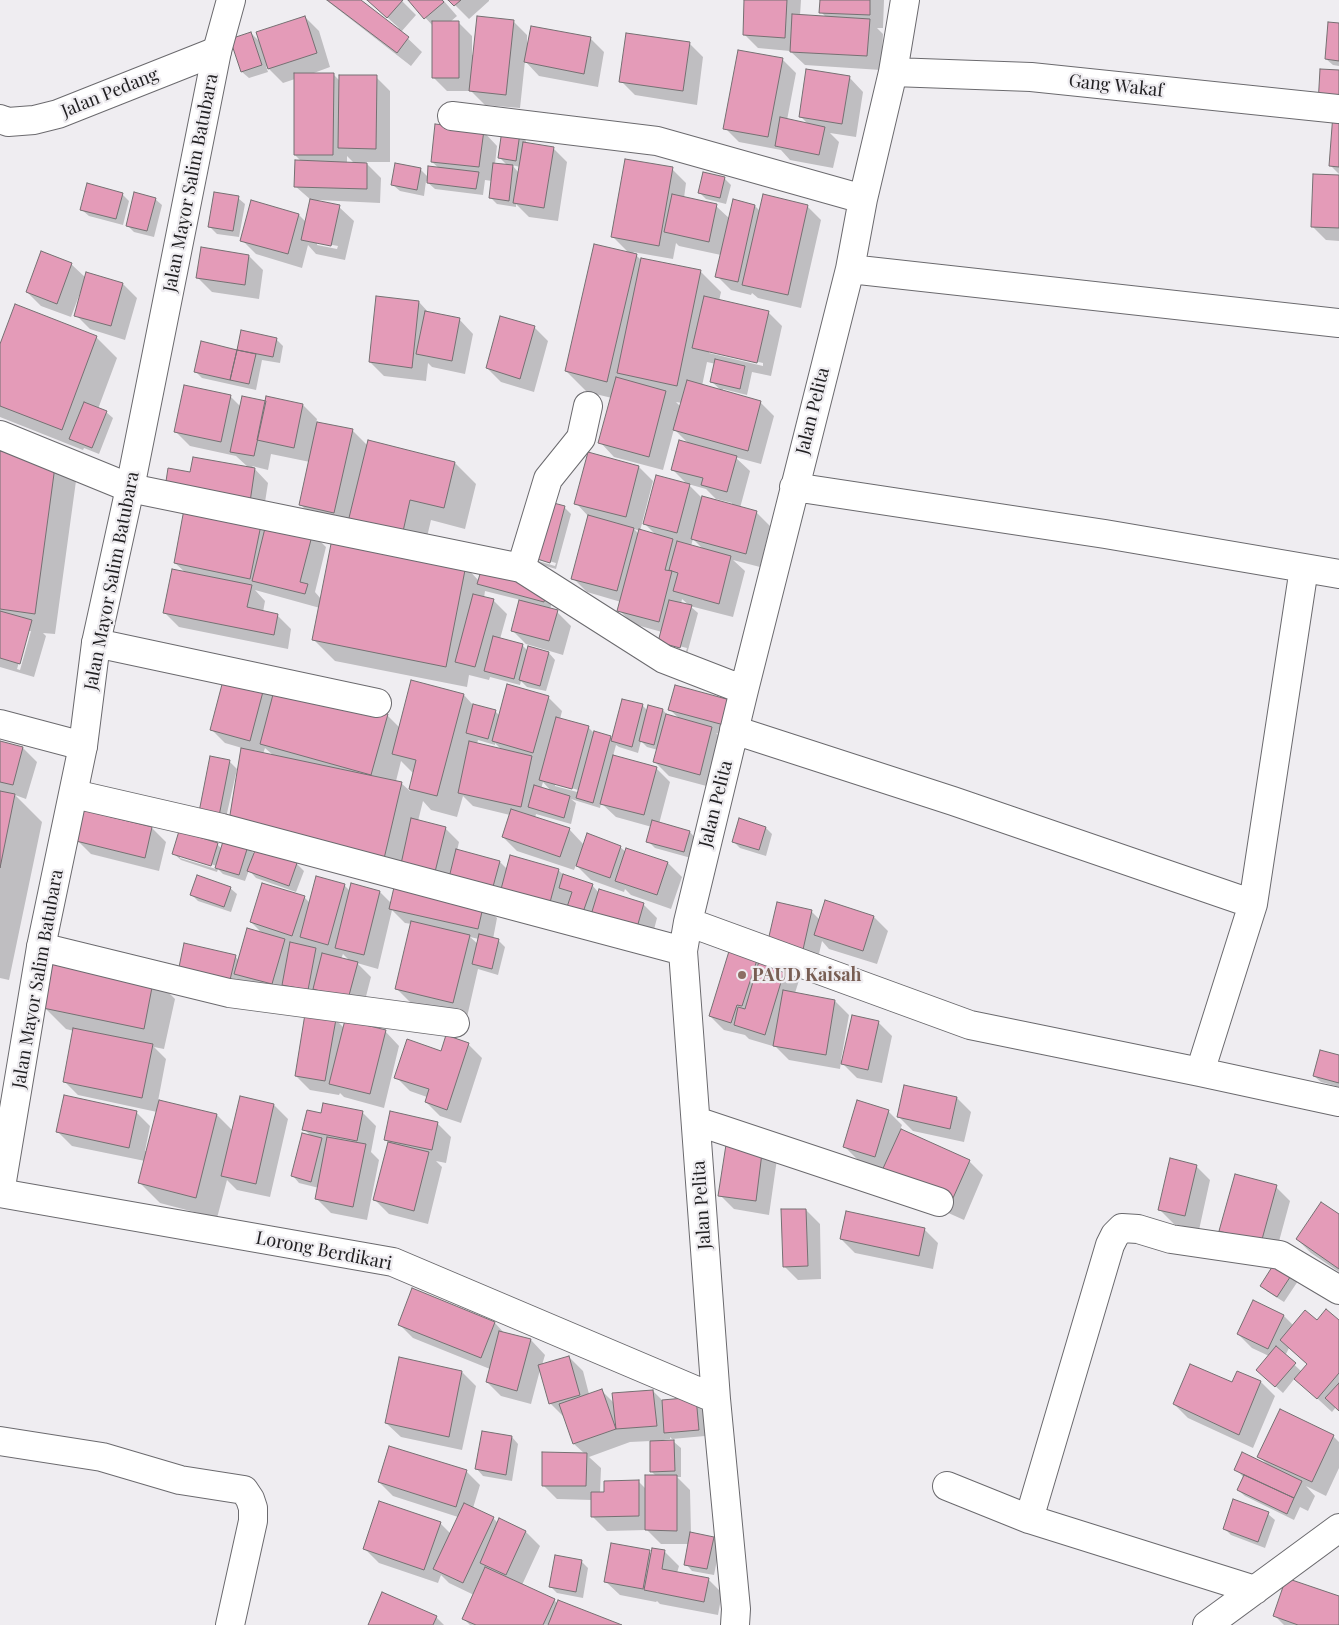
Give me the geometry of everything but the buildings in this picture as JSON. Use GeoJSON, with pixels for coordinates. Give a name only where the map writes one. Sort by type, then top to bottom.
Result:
{"type":"FeatureCollection","features":[{"type":"Feature","properties":{"kind":"street","name":"Jalan Mayor Salim Batubara"},"geometry":{"type":"LineString","coordinates":[[0,1193],[41,947],[83,746],[96,643],[130,488],[217,51],[231,0]]}},
{"type":"Feature","properties":{"kind":"street","name":"Jalan Pelita"},"geometry":{"type":"LineString","coordinates":[[735,1625],[736,1609],[716,1400],[683,950],[734,730],[850,269],[863,199],[893,72],[904,0]]}},
{"type":"Feature","properties":{"kind":"street","name":"Jalan Pedang"},"geometry":{"type":"LineString","coordinates":[[0,119],[8,122],[25,121],[58,114],[217,51]]}},
{"type":"Feature","properties":{"kind":"street","name":"Gang Wakaf"},"geometry":{"type":"LineString","coordinates":[[893,72],[1031,77],[1339,109]]}},
{"type":"Feature","properties":{"kind":"street"},"geometry":{"type":"LineString","coordinates":[[452,116],[657,140],[863,199]]}},
{"type":"Feature","properties":{"kind":"street"},"geometry":{"type":"LineString","coordinates":[[850,269],[1339,323]]}},
{"type":"Feature","properties":{"kind":"street"},"geometry":{"type":"LineString","coordinates":[[521,568],[548,479],[580,438],[588,406]]}},
{"type":"Feature","properties":{"kind":"street"},"geometry":{"type":"LineString","coordinates":[[0,435],[130,488],[521,568],[664,659],[744,690]]}},
{"type":"Feature","properties":{"kind":"street"},"geometry":{"type":"LineString","coordinates":[[794,487],[1105,534],[1339,574]]}},
{"type":"Feature","properties":{"kind":"street"},"geometry":{"type":"LineString","coordinates":[[1200,1072],[1253,904],[1304,568]]}},
{"type":"Feature","properties":{"kind":"street"},"geometry":{"type":"LineString","coordinates":[[96,643],[378,703]]}},
{"type":"Feature","properties":{"kind":"street"},"geometry":{"type":"LineString","coordinates":[[0,724],[83,746]]}},
{"type":"Feature","properties":{"kind":"street"},"geometry":{"type":"LineString","coordinates":[[734,730],[1253,904]]}},
{"type":"Feature","properties":{"kind":"street"},"geometry":{"type":"LineString","coordinates":[[74,794],[222,828],[683,950]]}},
{"type":"Feature","properties":{"kind":"street"},"geometry":{"type":"LineString","coordinates":[[688,922],[970,1025],[1339,1102]]}},
{"type":"Feature","properties":{"kind":"street"},"geometry":{"type":"LineString","coordinates":[[41,947],[229,992],[455,1023]]}},
{"type":"Feature","properties":{"kind":"street"},"geometry":{"type":"LineString","coordinates":[[696,1121],[939,1202]]}},
{"type":"Feature","properties":{"kind":"street","name":"Lorong Berdikari"},"geometry":{"type":"LineString","coordinates":[[0,1193],[393,1262],[716,1400]]}},
{"type":"Feature","properties":{"kind":"street"},"geometry":{"type":"LineString","coordinates":[[1028,1519],[1110,1245],[1115,1235],[1122,1228],[1138,1229],[1171,1239],[1280,1255],[1339,1290]]}},
{"type":"Feature","properties":{"kind":"street"},"geometry":{"type":"LineString","coordinates":[[0,1441],[102,1457],[180,1480],[244,1490],[250,1499],[253,1521],[230,1625]]}},
{"type":"Feature","properties":{"kind":"street"},"geometry":{"type":"LineString","coordinates":[[947,1486],[1028,1519],[1255,1590]]}},
{"type":"Feature","properties":{"kind":"street"},"geometry":{"type":"LineString","coordinates":[[1207,1625],[1339,1528]]}},
{"type":"Feature","properties":{"kind":"place","name":"PAUD Kaisah"},"geometry":{"type":"Point","coordinates":[742,975]}}]}
